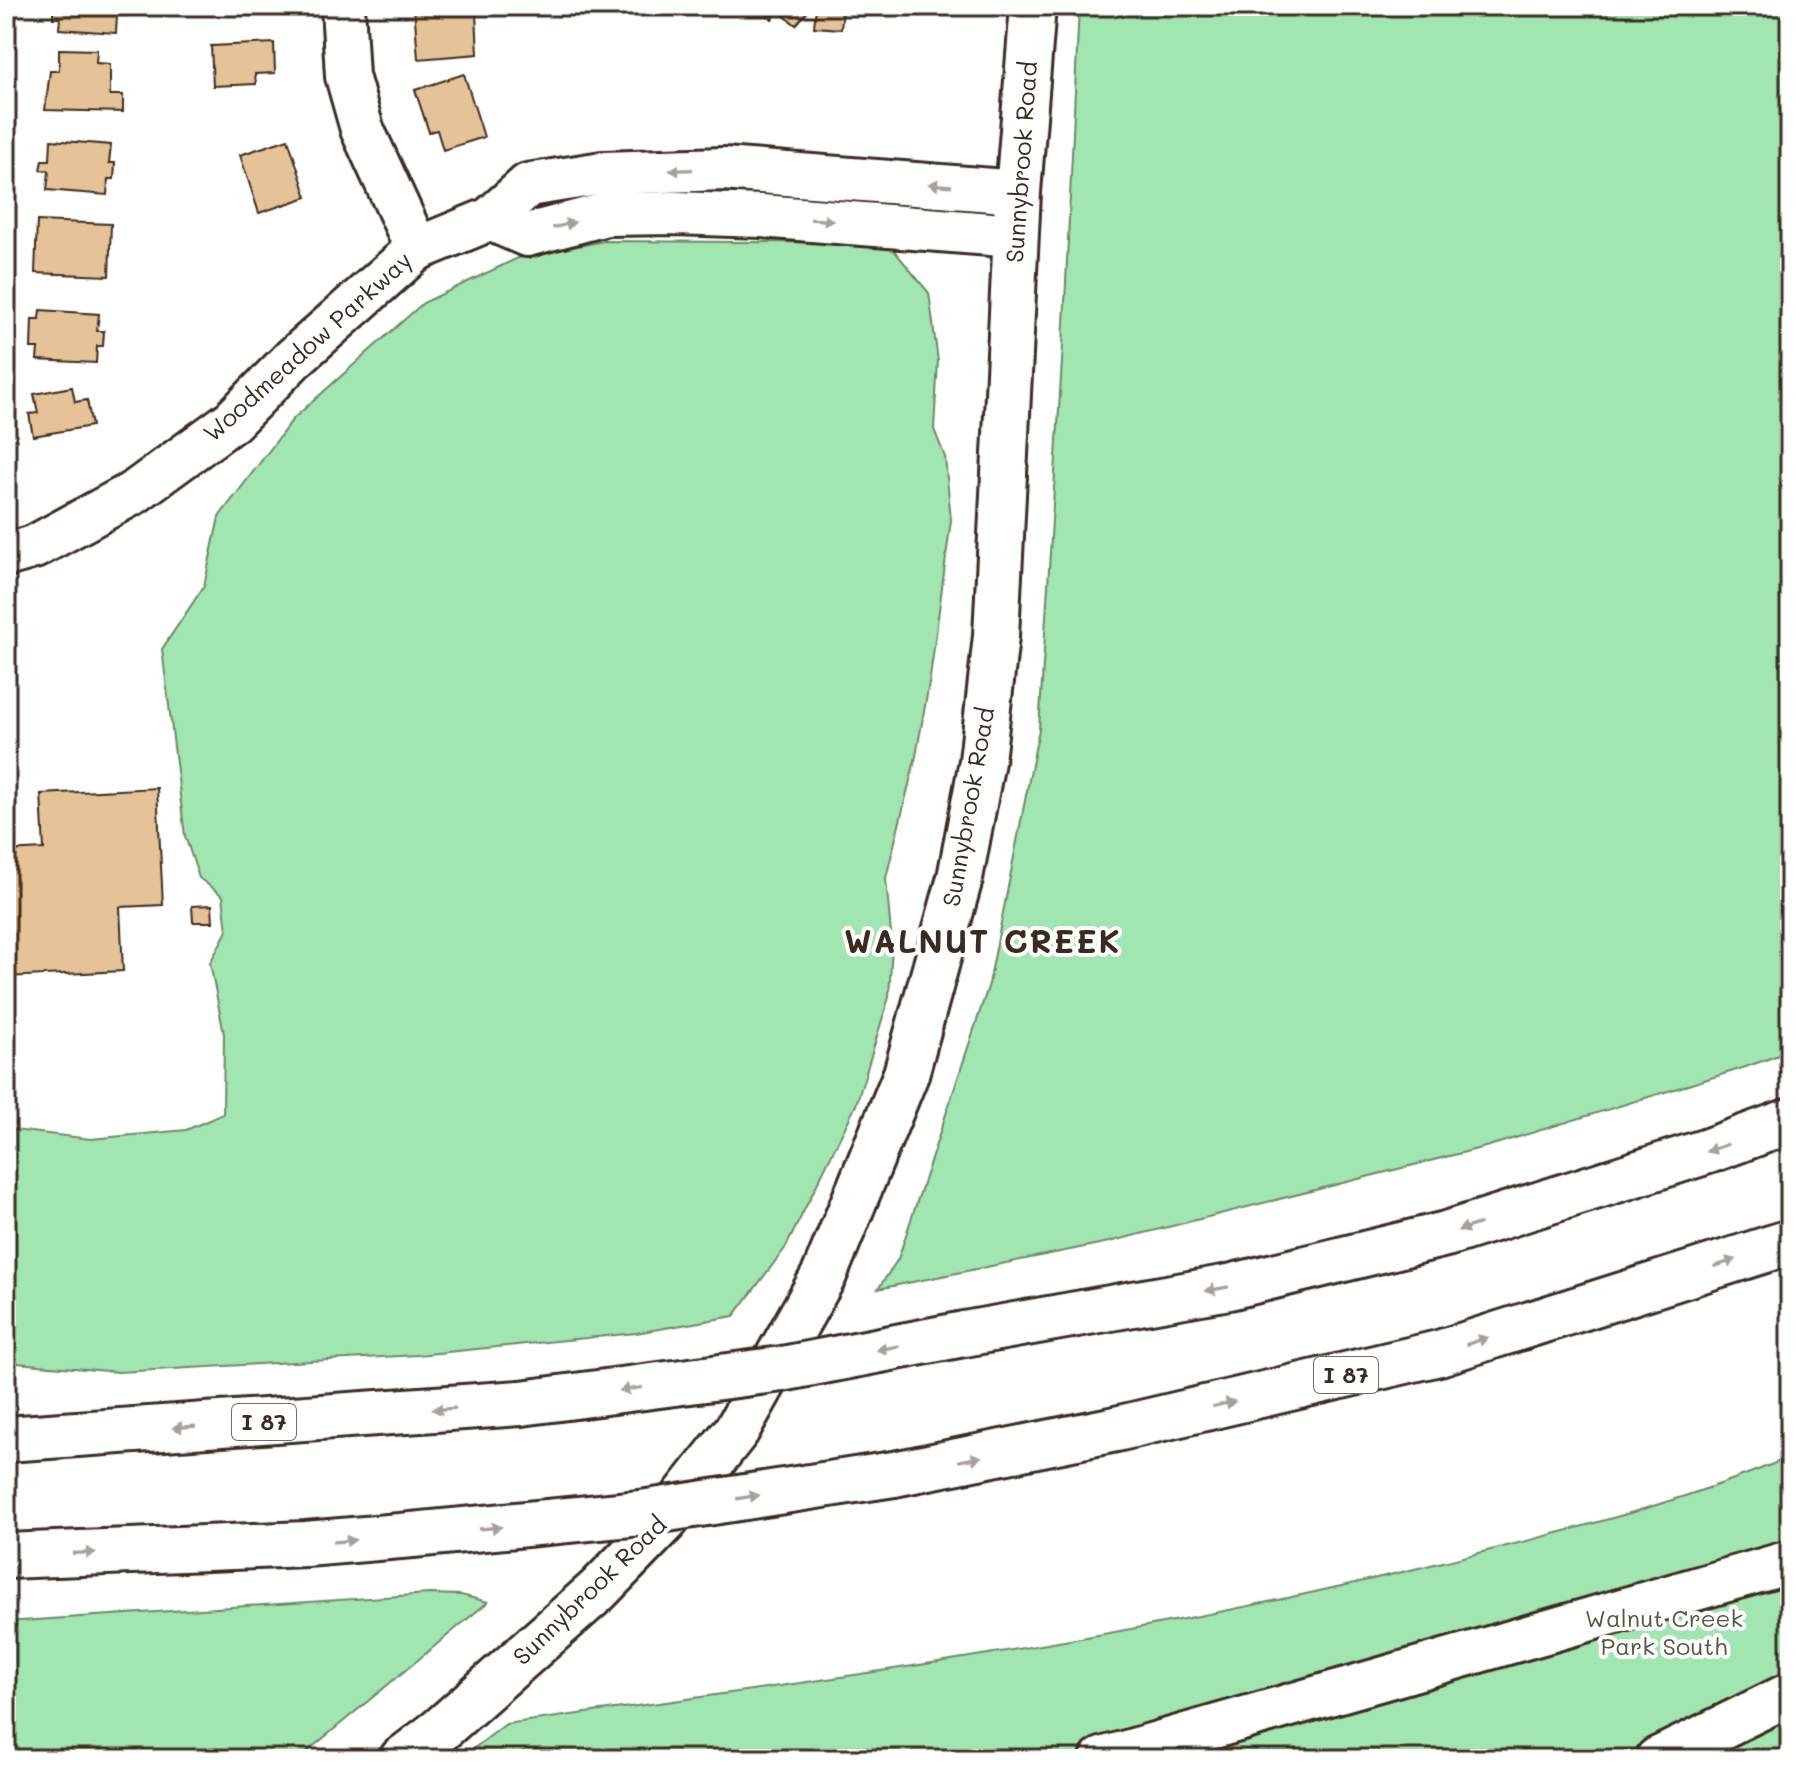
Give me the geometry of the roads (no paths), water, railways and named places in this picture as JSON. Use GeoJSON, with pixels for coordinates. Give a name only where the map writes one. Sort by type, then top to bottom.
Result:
{"type":"FeatureCollection","features":[{"type":"Feature","properties":{"kind":"main road","name":"Sunnybrook Road"},"geometry":{"type":"LineString","coordinates":[[402,1759],[440,1730],[598,1590],[665,1521],[737,1430],[824,1275],[906,1074],[960,878],[982,761],[996,636],[1018,192],[1033,6]]}},
{"type":"Feature","properties":{"kind":"main road","name":"I 87"},"geometry":{"type":"LineString","coordinates":[[6,1439],[521,1403],[782,1369],[1229,1287],[1446,1234],[1708,1151],[1790,1121]]}},
{"type":"Feature","properties":{"kind":"main road","name":"I 87"},"geometry":{"type":"LineString","coordinates":[[6,1556],[306,1544],[412,1535],[641,1513],[894,1474],[1116,1429],[1439,1353],[1790,1242]]}},
{"type":"Feature","properties":{"kind":"street"},"geometry":{"type":"LineString","coordinates":[[343,6],[347,76],[362,129],[417,249]]}},
{"type":"Feature","properties":{"kind":"street"},"geometry":{"type":"LineString","coordinates":[[721,215],[723,169]]}},
{"type":"Feature","properties":{"kind":"street","name":"Woodmeadow Parkway"},"geometry":{"type":"LineString","coordinates":[[6,555],[34,547],[135,492],[232,421],[293,359],[417,249],[490,219],[528,185],[603,173],[723,169],[1018,192]]}},
{"type":"Feature","properties":{"kind":"street"},"geometry":{"type":"LineString","coordinates":[[490,219],[527,235],[606,214],[721,215],[1016,236]]}},
{"type":"Feature","properties":{"kind":"street"},"geometry":{"type":"LineString","coordinates":[[1117,1757],[1790,1562]]}},
{"type":"Feature","properties":{"kind":"street"},"geometry":{"type":"LineString","coordinates":[[1657,1759],[1790,1694]]}},
{"type":"Feature","properties":{"kind":"district","name":"WALNUT CREEK"},"geometry":{"type":"Point","coordinates":[983,942]}},
{"type":"Feature","properties":{"kind":"park label","name":"Walnut Creek Park South"},"geometry":{"type":"Point","coordinates":[1664,1633]}}]}
